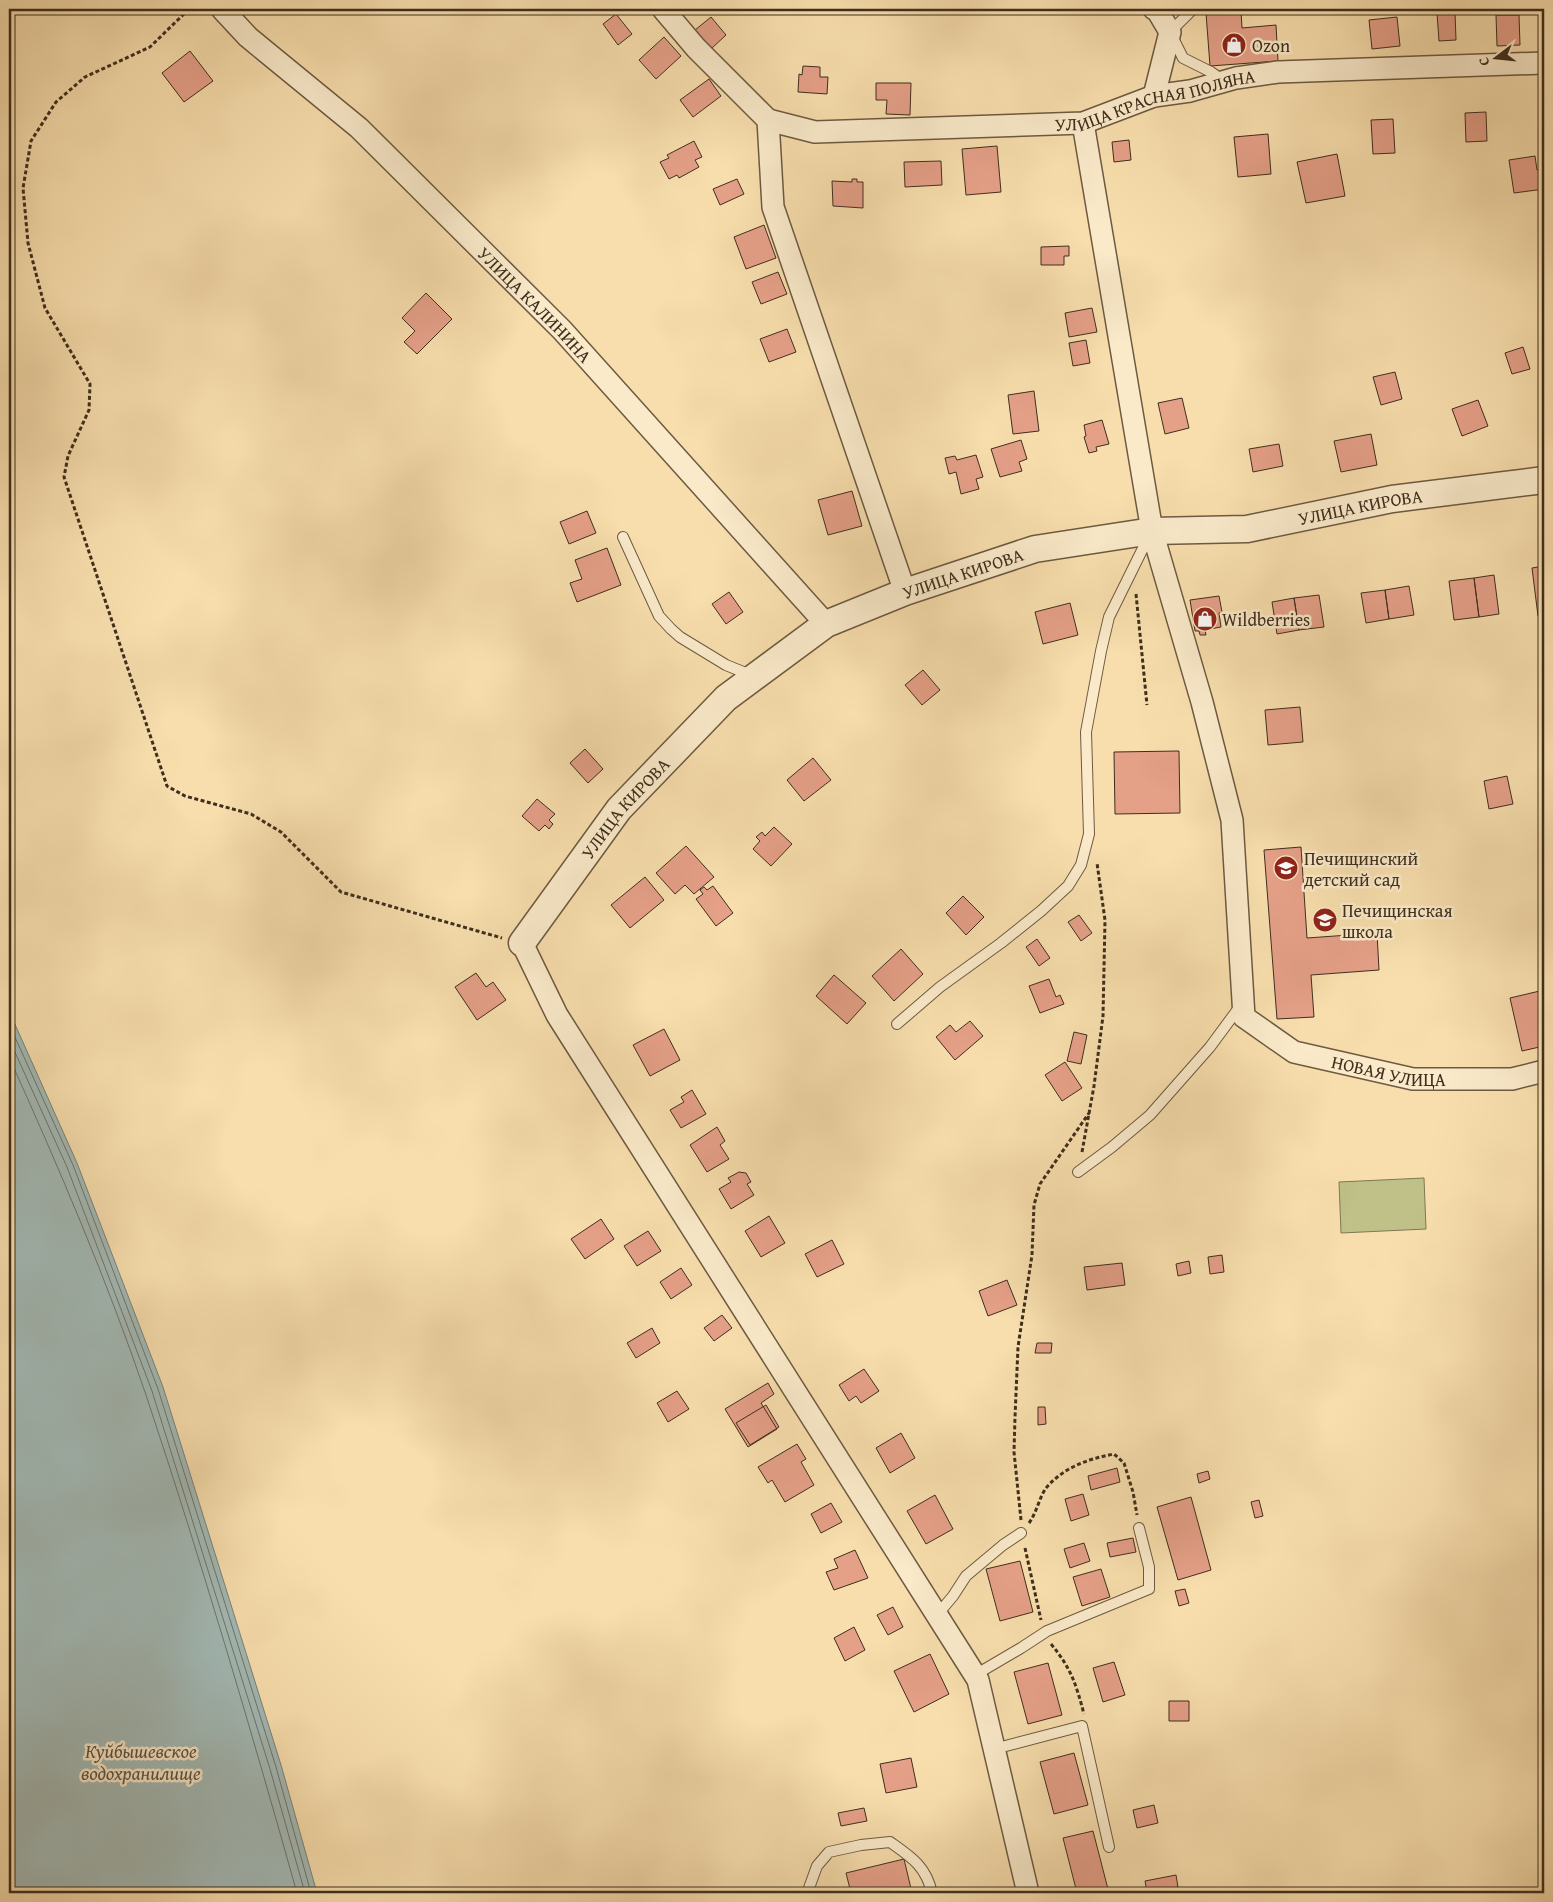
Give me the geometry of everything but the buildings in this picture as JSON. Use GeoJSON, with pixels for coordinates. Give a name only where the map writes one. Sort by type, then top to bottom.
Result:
{"type":"FeatureCollection","features":[{"type":"Feature","properties":{"kind":"street","name":"УЛИЦА КАЛИНИНА"},"geometry":{"type":"LineString","coordinates":[[222,9],[248,37],[359,128],[562,330],[826,624]]}},
{"type":"Feature","properties":{"kind":"street"},"geometry":{"type":"LineString","coordinates":[[664,9],[696,48],[768,120],[773,206],[905,592]]}},
{"type":"Feature","properties":{"kind":"street"},"geometry":{"type":"LineString","coordinates":[[1154,9],[1157,10],[1170,32],[1154,96]]}},
{"type":"Feature","properties":{"kind":"street","name":"УЛИЦА КРАСНАЯ ПОЛЯНА"},"geometry":{"type":"LineString","coordinates":[[768,120],[815,132],[1083,124],[1154,96],[1190,92],[1225,81],[1278,72],[1544,63]]}},
{"type":"Feature","properties":{"kind":"street"},"geometry":{"type":"LineString","coordinates":[[1083,124],[1152,531],[1202,702],[1232,820],[1244,1009]]}},
{"type":"Feature","properties":{"kind":"street","name":"УЛИЦА КИРОВА"},"geometry":{"type":"LineString","coordinates":[[522,943],[618,809],[726,698],[826,624],[905,592],[1035,549],[1152,531],[1247,529],[1392,498],[1544,480]]}},
{"type":"Feature","properties":{"kind":"street"},"geometry":{"type":"LineString","coordinates":[[522,943],[557,1015],[975,1674],[978,1680],[1028,1893]]}},
{"type":"Feature","properties":{"kind":"street","name":"НОВАЯ УЛИЦА"},"geometry":{"type":"LineString","coordinates":[[1244,1009],[1294,1052],[1413,1079],[1512,1079],[1544,1071]]}},
{"type":"Feature","properties":{"kind":"lane"},"geometry":{"type":"LineString","coordinates":[[1193,9],[1170,32],[1184,58],[1225,81]]}},
{"type":"Feature","properties":{"kind":"lane"},"geometry":{"type":"LineString","coordinates":[[898,1024],[940,987],[1001,943],[1041,911],[1068,886],[1081,865],[1089,834],[1086,732],[1109,617],[1152,531]]}},
{"type":"Feature","properties":{"kind":"lane"},"geometry":{"type":"LineString","coordinates":[[623,537],[659,616],[671,629],[680,637],[726,665],[755,677]]}},
{"type":"Feature","properties":{"kind":"lane"},"geometry":{"type":"LineString","coordinates":[[1078,1172],[1112,1148],[1150,1115],[1244,1009]]}},
{"type":"Feature","properties":{"kind":"lane"},"geometry":{"type":"LineString","coordinates":[[975,1674],[1047,1632],[1149,1590],[1149,1567],[1139,1528]]}},
{"type":"Feature","properties":{"kind":"lane"},"geometry":{"type":"LineString","coordinates":[[937,1615],[953,1596],[966,1576],[1003,1545],[1021,1533]]}},
{"type":"Feature","properties":{"kind":"lane"},"geometry":{"type":"LineString","coordinates":[[994,1749],[1082,1726],[1109,1846]]}},
{"type":"Feature","properties":{"kind":"lane"},"geometry":{"type":"LineString","coordinates":[[810,1893],[809,1888],[817,1866],[829,1852],[861,1845],[890,1842],[916,1860],[929,1879],[932,1893]]}},
{"type":"Feature","properties":{"kind":"path"},"geometry":{"type":"LineString","coordinates":[[189,9],[150,47],[85,77],[56,102],[31,141],[23,188],[28,243],[45,308],[90,384],[89,410],[68,456],[64,477],[166,786],[185,796],[251,814],[282,832],[341,892],[522,943]]}},
{"type":"Feature","properties":{"kind":"path"},"geometry":{"type":"LineString","coordinates":[[1134,568],[1147,705]]}},
{"type":"Feature","properties":{"kind":"path"},"geometry":{"type":"LineString","coordinates":[[1078,1172],[1089,1113],[1103,1016],[1105,920],[1097,860]]}},
{"type":"Feature","properties":{"kind":"path"},"geometry":{"type":"LineString","coordinates":[[1021,1533],[1014,1452],[1015,1417],[1018,1347],[1032,1255],[1034,1205],[1040,1184],[1089,1113]]}},
{"type":"Feature","properties":{"kind":"path"},"geometry":{"type":"LineString","coordinates":[[1021,1533],[1035,1515],[1046,1489],[1068,1468],[1094,1458],[1114,1454],[1124,1463],[1133,1492],[1139,1528]]}},
{"type":"Feature","properties":{"kind":"green space"},"geometry":{"type":"Polygon","coordinates":[[[1424,1178],[1426,1229],[1341,1233],[1339,1182],[1424,1178]]]}},
{"type":"Feature","properties":{"kind":"water","name":"Куйбышевское водохранилище"},"geometry":{"type":"Polygon","coordinates":[[[9,1011],[77,1163],[163,1387],[281,1765],[317,1893],[9,1893],[9,1011]]]}},
{"type":"Feature","properties":{"kind":"place","name":"Ozon"},"geometry":{"type":"Point","coordinates":[1234,45]}},
{"type":"Feature","properties":{"kind":"place","name":"Wildberries"},"geometry":{"type":"Point","coordinates":[1205,619]}},
{"type":"Feature","properties":{"kind":"place","name":"Печищинский детский сад"},"geometry":{"type":"Point","coordinates":[1286,868]}},
{"type":"Feature","properties":{"kind":"place","name":"Печищинская школа"},"geometry":{"type":"Point","coordinates":[1325,920]}}]}
